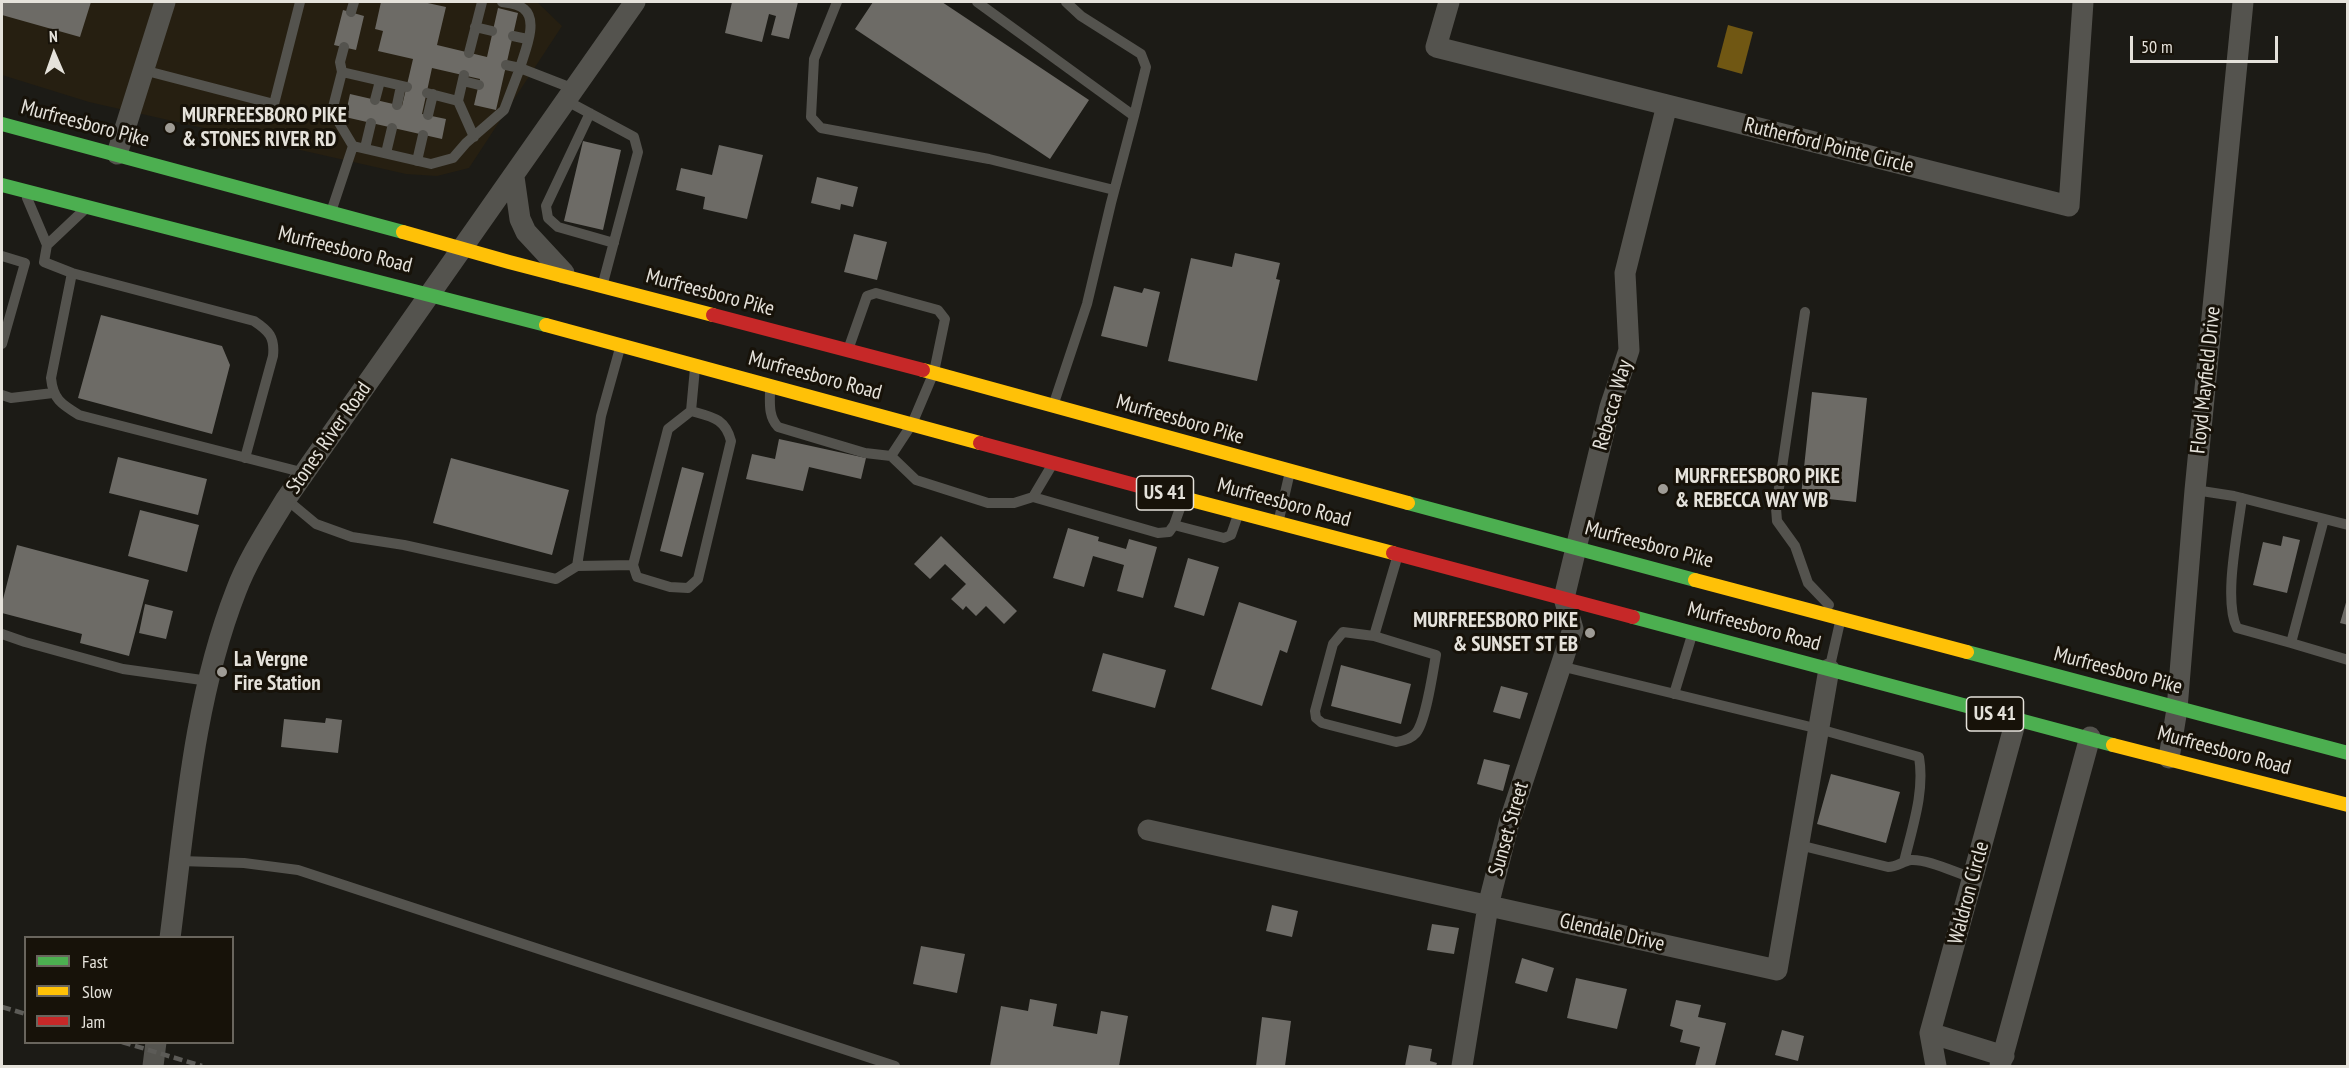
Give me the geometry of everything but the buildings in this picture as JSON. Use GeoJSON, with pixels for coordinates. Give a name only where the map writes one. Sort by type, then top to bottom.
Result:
{"type":"FeatureCollection","features":[{"type":"Feature","properties":{"kind":"main road","name":"Murfreesboro Pike"},"geometry":{"type":"LineString","coordinates":[[2,124],[569,278],[934,372],[1290,472],[2348,753]]}},
{"type":"Feature","properties":{"kind":"main road","name":"Murfreesboro Road"},"geometry":{"type":"LineString","coordinates":[[2,185],[431,294],[1239,513],[1693,632],[2016,720],[2090,737],[2348,805]]}},
{"type":"Feature","properties":{"kind":"street"},"geometry":{"type":"LineString","coordinates":[[117,154],[165,2]]}},
{"type":"Feature","properties":{"kind":"street","name":"Stones River Road"},"geometry":{"type":"LineString","coordinates":[[170,936],[196,741],[209,681],[236,590],[286,499],[635,2]]}},
{"type":"Feature","properties":{"kind":"street","name":"Rutherford Pointe Circle"},"geometry":{"type":"LineString","coordinates":[[1449,2],[1436,47],[2069,206],[2083,2]]}},
{"type":"Feature","properties":{"kind":"street","name":"Floyd Mayfield Drive"},"geometry":{"type":"LineString","coordinates":[[2169,758],[2177,709],[2195,490],[2243,2]]}},
{"type":"Feature","properties":{"kind":"street","name":"Rebecca Way"},"geometry":{"type":"LineString","coordinates":[[1564,598],[1610,407],[1629,350],[1625,273],[1667,105]]}},
{"type":"Feature","properties":{"kind":"street"},"geometry":{"type":"LineString","coordinates":[[514,177],[520,219],[526,232],[569,278]]}},
{"type":"Feature","properties":{"kind":"street","name":"Sunset Street"},"geometry":{"type":"LineString","coordinates":[[1462,1066],[1488,906],[1509,823],[1574,629],[1564,598]]}},
{"type":"Feature","properties":{"kind":"street","name":"Glendale Drive"},"geometry":{"type":"LineString","coordinates":[[1148,830],[1777,970],[1829,669]]}},
{"type":"Feature","properties":{"kind":"street","name":"Waldron Circle"},"geometry":{"type":"LineString","coordinates":[[1936,1066],[1930,1033],[2016,720]]}},
{"type":"Feature","properties":{"kind":"street"},"geometry":{"type":"LineString","coordinates":[[1930,1033],[2002,1061],[2090,737]]}},
{"type":"Feature","properties":{"kind":"street"},"geometry":{"type":"LineString","coordinates":[[153,1066],[156,1044]]}},
{"type":"Feature","properties":{"kind":"lane"},"geometry":{"type":"LineString","coordinates":[[142,70],[274,104],[300,2]]}},
{"type":"Feature","properties":{"kind":"lane"},"geometry":{"type":"LineString","coordinates":[[469,52],[482,2]]}},
{"type":"Feature","properties":{"kind":"lane"},"geometry":{"type":"LineString","coordinates":[[353,146],[431,164],[453,158],[504,110],[506,91],[520,68],[531,23],[529,14],[523,8],[502,2]]}},
{"type":"Feature","properties":{"kind":"lane"},"geometry":{"type":"LineString","coordinates":[[837,2],[814,59],[811,117],[820,128],[988,159],[1114,190]]}},
{"type":"Feature","properties":{"kind":"lane"},"geometry":{"type":"LineString","coordinates":[[977,2],[1134,116]]}},
{"type":"Feature","properties":{"kind":"lane"},"geometry":{"type":"LineString","coordinates":[[1053,406],[1087,304],[1146,68],[1141,54],[1081,16],[1066,2]]}},
{"type":"Feature","properties":{"kind":"lane"},"geometry":{"type":"LineString","coordinates":[[475,27],[492,31]]}},
{"type":"Feature","properties":{"kind":"lane"},"geometry":{"type":"LineString","coordinates":[[513,36],[527,39]]}},
{"type":"Feature","properties":{"kind":"lane"},"geometry":{"type":"LineString","coordinates":[[331,212],[353,146],[332,111],[342,72],[340,62],[344,47]]}},
{"type":"Feature","properties":{"kind":"lane"},"geometry":{"type":"LineString","coordinates":[[507,65],[520,68],[571,95],[590,113],[634,137],[638,153],[602,286]]}},
{"type":"Feature","properties":{"kind":"lane"},"geometry":{"type":"LineString","coordinates":[[342,72],[404,87],[397,105]]}},
{"type":"Feature","properties":{"kind":"lane"},"geometry":{"type":"LineString","coordinates":[[474,137],[458,101],[463,78],[478,85]]}},
{"type":"Feature","properties":{"kind":"lane"},"geometry":{"type":"LineString","coordinates":[[375,100],[380,81]]}},
{"type":"Feature","properties":{"kind":"lane"},"geometry":{"type":"LineString","coordinates":[[428,115],[430,93],[458,101]]}},
{"type":"Feature","properties":{"kind":"lane"},"geometry":{"type":"LineString","coordinates":[[590,113],[546,206],[548,218],[558,227],[614,243]]}},
{"type":"Feature","properties":{"kind":"lane"},"geometry":{"type":"LineString","coordinates":[[365,148],[370,123]]}},
{"type":"Feature","properties":{"kind":"lane"},"geometry":{"type":"LineString","coordinates":[[386,153],[392,128]]}},
{"type":"Feature","properties":{"kind":"lane"},"geometry":{"type":"LineString","coordinates":[[417,161],[423,135]]}},
{"type":"Feature","properties":{"kind":"lane"},"geometry":{"type":"LineString","coordinates":[[24,191],[47,245],[44,262]]}},
{"type":"Feature","properties":{"kind":"lane"},"geometry":{"type":"LineString","coordinates":[[47,245],[89,206]]}},
{"type":"Feature","properties":{"kind":"lane"},"geometry":{"type":"LineString","coordinates":[[2,256],[25,263],[44,262],[72,273],[254,321],[269,331],[274,344],[273,356],[245,458]]}},
{"type":"Feature","properties":{"kind":"lane"},"geometry":{"type":"LineString","coordinates":[[2,344],[25,263]]}},
{"type":"Feature","properties":{"kind":"lane"},"geometry":{"type":"LineString","coordinates":[[72,273],[51,378],[52,393],[64,406],[78,415],[304,473]]}},
{"type":"Feature","properties":{"kind":"lane"},"geometry":{"type":"LineString","coordinates":[[848,350],[867,296],[876,293],[938,310],[945,319],[934,372],[912,424],[891,456]]}},
{"type":"Feature","properties":{"kind":"lane"},"geometry":{"type":"LineString","coordinates":[[1805,312],[1776,514],[1777,521],[1795,546],[1808,583],[1840,618],[1829,669]]}},
{"type":"Feature","properties":{"kind":"lane"},"geometry":{"type":"LineString","coordinates":[[577,566],[601,416],[621,345]]}},
{"type":"Feature","properties":{"kind":"lane"},"geometry":{"type":"LineString","coordinates":[[691,411],[718,420],[728,428],[731,441],[698,579],[688,588],[670,587],[638,577],[633,565],[668,429],[691,411],[695,366]]}},
{"type":"Feature","properties":{"kind":"lane"},"geometry":{"type":"LineString","coordinates":[[770,386],[771,413],[778,427],[865,453],[891,456],[916,480],[988,503],[1014,503],[1032,497],[1158,533],[1169,532],[1174,525],[1183,498]]}},
{"type":"Feature","properties":{"kind":"lane"},"geometry":{"type":"LineString","coordinates":[[2,395],[11,398],[52,393]]}},
{"type":"Feature","properties":{"kind":"lane"},"geometry":{"type":"LineString","coordinates":[[1032,497],[1053,462]]}},
{"type":"Feature","properties":{"kind":"lane"},"geometry":{"type":"LineString","coordinates":[[1278,523],[1290,472]]}},
{"type":"Feature","properties":{"kind":"lane"},"geometry":{"type":"LineString","coordinates":[[2195,490],[2242,498],[2348,525]]}},
{"type":"Feature","properties":{"kind":"lane"},"geometry":{"type":"LineString","coordinates":[[2242,498],[2232,575],[2233,620],[2237,628],[2348,660]]}},
{"type":"Feature","properties":{"kind":"lane"},"geometry":{"type":"LineString","coordinates":[[286,499],[316,524],[352,537],[404,545],[556,579],[577,566],[633,565]]}},
{"type":"Feature","properties":{"kind":"lane"},"geometry":{"type":"LineString","coordinates":[[1174,525],[1224,538],[1231,536],[1239,513]]}},
{"type":"Feature","properties":{"kind":"lane"},"geometry":{"type":"LineString","coordinates":[[2291,643],[2324,519]]}},
{"type":"Feature","properties":{"kind":"lane"},"geometry":{"type":"LineString","coordinates":[[1374,636],[1398,555]]}},
{"type":"Feature","properties":{"kind":"lane"},"geometry":{"type":"LineString","coordinates":[[1344,632],[1374,636],[1436,655],[1421,722],[1416,733],[1406,740],[1396,742],[1322,723],[1316,718],[1315,711],[1333,644],[1344,632]]}},
{"type":"Feature","properties":{"kind":"lane"},"geometry":{"type":"LineString","coordinates":[[1674,694],[1693,632]]}},
{"type":"Feature","properties":{"kind":"lane"},"geometry":{"type":"LineString","coordinates":[[2,634],[123,669],[209,681]]}},
{"type":"Feature","properties":{"kind":"lane"},"geometry":{"type":"LineString","coordinates":[[1560,666],[1819,729],[1919,758],[1922,774],[1920,789],[1904,861]]}},
{"type":"Feature","properties":{"kind":"lane"},"geometry":{"type":"LineString","coordinates":[[1799,845],[1888,867],[1894,867],[1904,861],[1919,861],[1972,878]]}},
{"type":"Feature","properties":{"kind":"lane"},"geometry":{"type":"LineString","coordinates":[[180,861],[244,863],[298,870],[895,1066]]}},
{"type":"Feature","properties":{"kind":"shaded area"},"geometry":{"type":"Polygon","coordinates":[[[2,2],[537,2],[562,26],[469,168],[437,176],[406,174],[89,102],[2,75],[2,2]]]}},
{"type":"Feature","properties":{"kind":"shaded area"},"geometry":{"type":"Polygon","coordinates":[[[1728,25],[1753,32],[1742,74],[1717,67],[1728,25]]]}},
{"type":"Feature","properties":{"kind":"railway"},"geometry":{"type":"LineString","coordinates":[[2,1007],[24,1013]]}},
{"type":"Feature","properties":{"kind":"railway"},"geometry":{"type":"LineString","coordinates":[[129,1044],[202,1066]]}},
{"type":"Feature","properties":{"kind":"traffic: fast"},"geometry":{"type":"LineString","coordinates":[[2,124],[403,232]]}},
{"type":"Feature","properties":{"kind":"traffic: fast"},"geometry":{"type":"LineString","coordinates":[[2,185],[546,325]]}},
{"type":"Feature","properties":{"kind":"traffic: fast"},"geometry":{"type":"LineString","coordinates":[[1408,503],[1695,580]]}},
{"type":"Feature","properties":{"kind":"traffic: fast"},"geometry":{"type":"LineString","coordinates":[[1633,617],[2113,745]]}},
{"type":"Feature","properties":{"kind":"traffic: fast"},"geometry":{"type":"LineString","coordinates":[[1967,652],[2348,753]]}},
{"type":"Feature","properties":{"kind":"traffic: slow"},"geometry":{"type":"LineString","coordinates":[[403,232],[713,315]]}},
{"type":"Feature","properties":{"kind":"traffic: slow"},"geometry":{"type":"LineString","coordinates":[[546,325],[980,443]]}},
{"type":"Feature","properties":{"kind":"traffic: slow"},"geometry":{"type":"LineString","coordinates":[[923,370],[1408,503]]}},
{"type":"Feature","properties":{"kind":"traffic: slow"},"geometry":{"type":"LineString","coordinates":[[1172,495],[1393,553]]}},
{"type":"Feature","properties":{"kind":"traffic: slow"},"geometry":{"type":"LineString","coordinates":[[1695,580],[1967,652]]}},
{"type":"Feature","properties":{"kind":"traffic: slow"},"geometry":{"type":"LineString","coordinates":[[2113,745],[2348,805]]}},
{"type":"Feature","properties":{"kind":"traffic: jam"},"geometry":{"type":"LineString","coordinates":[[713,315],[923,370]]}},
{"type":"Feature","properties":{"kind":"traffic: jam"},"geometry":{"type":"LineString","coordinates":[[980,443],[1172,495]]}},
{"type":"Feature","properties":{"kind":"traffic: jam"},"geometry":{"type":"LineString","coordinates":[[1393,553],[1633,617]]}},
{"type":"Feature","properties":{"kind":"place","name":"MURFREESBORO PIKE & STONES RIVER RD"},"geometry":{"type":"Point","coordinates":[170,128]}},
{"type":"Feature","properties":{"kind":"place","name":"MURFREESBORO PIKE & REBECCA WAY WB"},"geometry":{"type":"Point","coordinates":[1663,489]}},
{"type":"Feature","properties":{"kind":"place","name":"MURFREESBORO PIKE & SUNSET ST EB"},"geometry":{"type":"Point","coordinates":[1590,633]}},
{"type":"Feature","properties":{"kind":"place","name":"La Vergne Fire Station"},"geometry":{"type":"Point","coordinates":[222,672]}}]}
